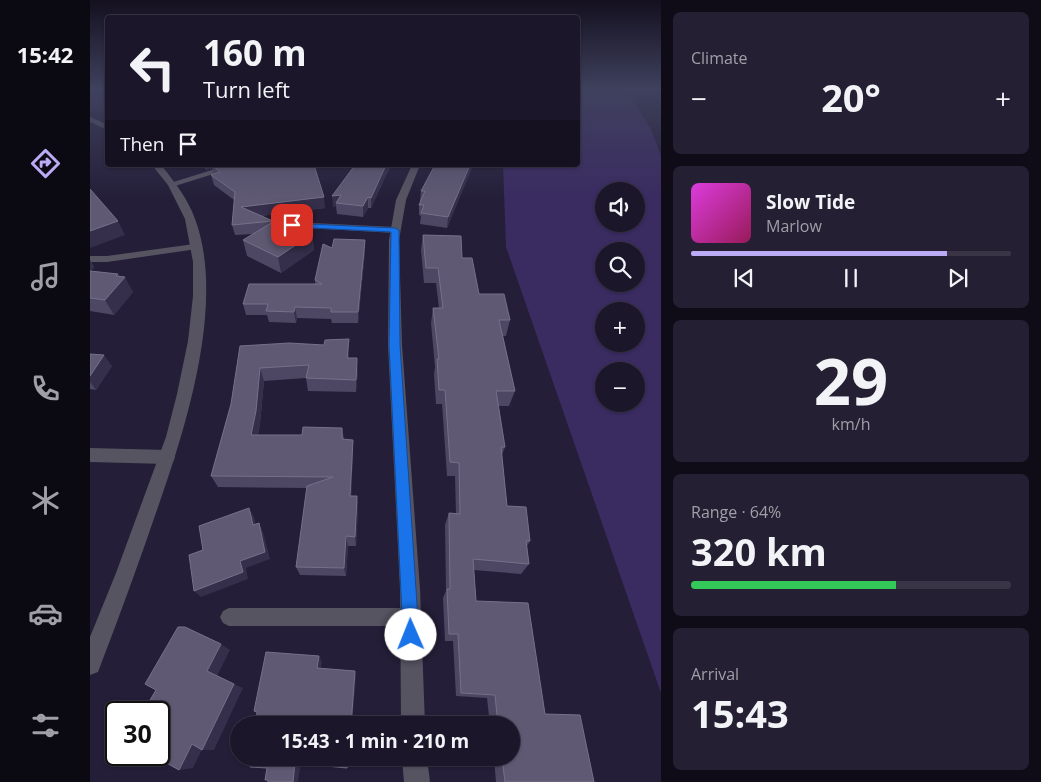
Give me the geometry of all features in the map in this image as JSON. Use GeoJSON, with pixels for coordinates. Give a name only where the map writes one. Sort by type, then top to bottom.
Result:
{"type":"FeatureCollection","features":[{"type":"Feature","properties":{"kind":"street"},"geometry":{"type":"LineString","coordinates":[[90,664],[126,573],[167,457],[185,394],[195,342],[199,262],[194,247],[190,219],[172,184],[158,167]]}},
{"type":"Feature","properties":{"kind":"street"},"geometry":{"type":"LineString","coordinates":[[172,184],[231,167]]}},
{"type":"Feature","properties":{"kind":"street"},"geometry":{"type":"LineString","coordinates":[[413,716],[411,617],[395,345],[395,230],[401,200],[415,167]]}},
{"type":"Feature","properties":{"kind":"street"},"geometry":{"type":"LineString","coordinates":[[90,455],[167,457]]}},
{"type":"Feature","properties":{"kind":"street"},"geometry":{"type":"LineString","coordinates":[[416,766],[417,782]]}},
{"type":"Feature","properties":{"kind":"lane"},"geometry":{"type":"LineString","coordinates":[[292,225],[395,230]]}},
{"type":"Feature","properties":{"kind":"lane"},"geometry":{"type":"LineString","coordinates":[[90,259],[107,259],[194,247]]}},
{"type":"Feature","properties":{"kind":"lane"},"geometry":{"type":"LineString","coordinates":[[229,617],[411,617]]}},
{"type":"Feature","properties":{"kind":"shaded area"},"geometry":{"type":"Polygon","coordinates":[[[580,126],[649,126],[661,156],[661,693],[506,247],[503,167],[580,167],[580,126]]]}},
{"type":"Feature","properties":{"kind":"building"},"geometry":{"type":"Polygon","coordinates":[[[214,167],[315,167],[324,197],[241,207],[273,221],[232,225],[235,192],[211,175],[220,172],[214,167]]]}},
{"type":"Feature","properties":{"kind":"building"},"geometry":{"type":"Polygon","coordinates":[[[354,167],[385,167],[371,198],[368,197],[363,206],[336,203],[341,195],[332,196],[354,167]]]}},
{"type":"Feature","properties":{"kind":"building"},"geometry":{"type":"Polygon","coordinates":[[[434,167],[469,167],[448,217],[421,213],[424,205],[419,205],[425,191],[421,191],[434,167]]]}},
{"type":"Feature","properties":{"kind":"building"},"geometry":{"type":"Polygon","coordinates":[[[90,189],[118,221],[90,231],[90,189]]]}},
{"type":"Feature","properties":{"kind":"building"},"geometry":{"type":"Polygon","coordinates":[[[278,219],[312,234],[278,257],[243,240],[278,219]]]}},
{"type":"Feature","properties":{"kind":"building"},"geometry":{"type":"Polygon","coordinates":[[[423,235],[461,236],[462,258],[472,258],[479,294],[504,294],[510,320],[499,320],[515,391],[496,391],[505,447],[501,447],[507,506],[526,507],[530,541],[526,541],[529,564],[473,559],[476,601],[528,603],[545,714],[580,715],[594,782],[505,782],[503,766],[520,766],[520,716],[497,716],[495,695],[461,693],[458,634],[449,634],[447,589],[450,589],[449,513],[460,514],[459,463],[450,462],[445,390],[439,390],[437,359],[439,359],[433,308],[443,308],[438,268],[426,268],[423,235]]]}},
{"type":"Feature","properties":{"kind":"building"},"geometry":{"type":"Polygon","coordinates":[[[334,239],[365,240],[358,312],[331,312],[331,308],[295,307],[294,312],[266,311],[268,304],[243,304],[249,284],[322,284],[315,280],[323,244],[332,248],[334,239]]]}},
{"type":"Feature","properties":{"kind":"building"},"geometry":{"type":"Polygon","coordinates":[[[90,271],[118,274],[116,276],[125,277],[105,300],[90,298],[90,271]]]}},
{"type":"Feature","properties":{"kind":"building"},"geometry":{"type":"Polygon","coordinates":[[[349,339],[347,358],[357,358],[356,380],[306,378],[309,365],[260,368],[256,411],[251,435],[302,435],[303,427],[342,428],[342,439],[353,440],[350,496],[357,496],[355,537],[346,536],[344,568],[296,567],[307,486],[333,477],[211,476],[231,404],[240,346],[289,343],[324,345],[325,340],[349,339]]]}},
{"type":"Feature","properties":{"kind":"building"},"geometry":{"type":"Polygon","coordinates":[[[90,354],[104,355],[90,376],[90,354]]]}},
{"type":"Feature","properties":{"kind":"building"},"geometry":{"type":"Polygon","coordinates":[[[249,508],[253,525],[259,523],[265,552],[240,561],[243,572],[194,591],[189,555],[203,550],[199,526],[249,508]]]}},
{"type":"Feature","properties":{"kind":"building"},"geometry":{"type":"Polygon","coordinates":[[[178,627],[185,627],[221,644],[207,671],[234,684],[202,750],[192,744],[179,770],[170,765],[170,701],[150,701],[156,690],[145,684],[178,627]]]}},
{"type":"Feature","properties":{"kind":"building"},"geometry":{"type":"Polygon","coordinates":[[[266,652],[319,656],[317,668],[355,671],[352,716],[257,716],[257,712],[254,711],[266,652]]]}},
{"type":"Feature","properties":{"kind":"building"},"geometry":{"type":"Polygon","coordinates":[[[295,766],[293,782],[268,782],[268,780],[265,780],[267,768],[250,767],[295,766]]]}},
{"type":"Feature","properties":{"kind":"building"},"geometry":{"type":"Polygon","coordinates":[[[326,766],[347,766],[347,768],[326,766]]]}},
{"type":"Feature","properties":{"kind":"route"},"geometry":{"type":"LineString","coordinates":[[292,225],[395,230],[395,345],[410,589],[411,635]]}}]}
